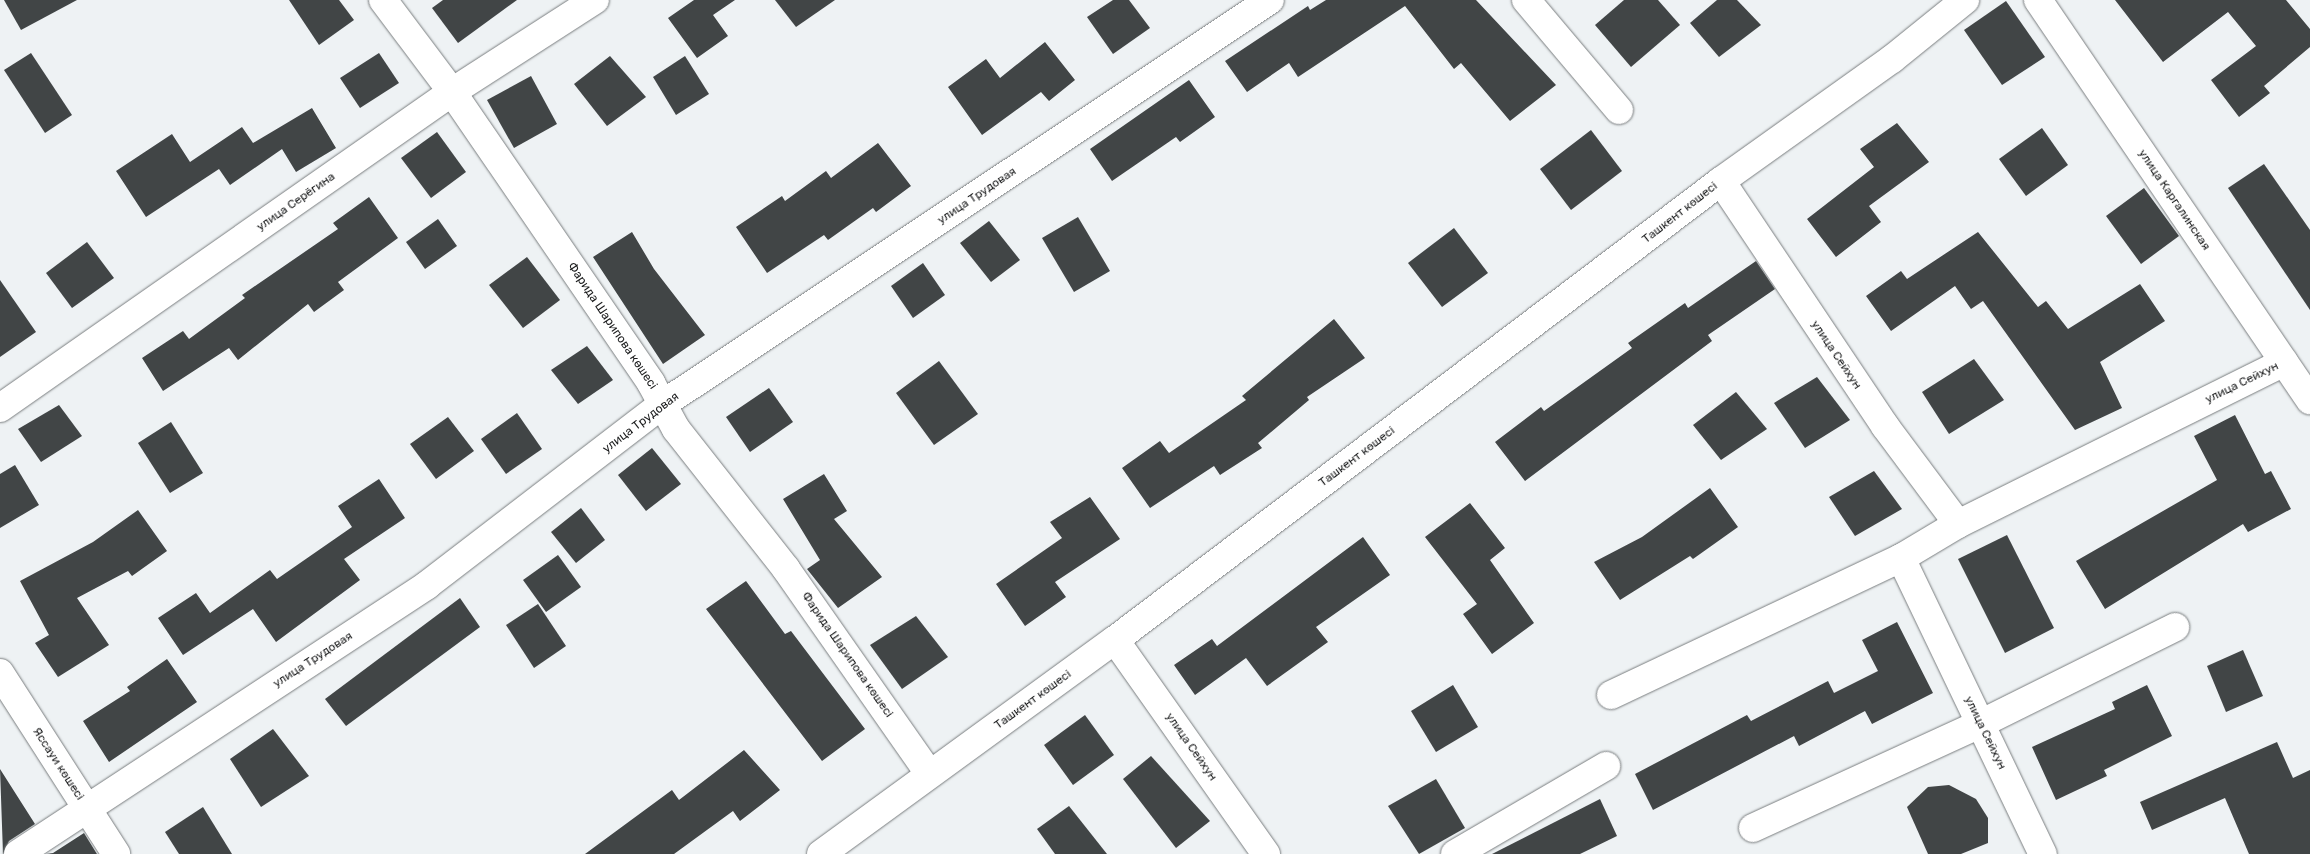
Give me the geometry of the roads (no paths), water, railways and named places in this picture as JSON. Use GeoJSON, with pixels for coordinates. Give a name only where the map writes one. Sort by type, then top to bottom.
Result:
{"type":"FeatureCollection","features":[{"type":"Feature","properties":{"kind":"street","name":"Фарида Шарипова көшесі"},"geometry":{"type":"LineString","coordinates":[[383,0],[452,92],[663,404],[676,430],[786,568],[929,774]]}},
{"type":"Feature","properties":{"kind":"street","name":"улица Серёгина"},"geometry":{"type":"LineString","coordinates":[[0,408],[452,92],[595,0]]}},
{"type":"Feature","properties":{"kind":"street","name":"улица Трудовая"},"geometry":{"type":"LineString","coordinates":[[18,854],[427,586],[663,404],[1270,0]]}},
{"type":"Feature","properties":{"kind":"street"},"geometry":{"type":"LineString","coordinates":[[1526,0],[1619,110]]}},
{"type":"Feature","properties":{"kind":"street","name":"Ташкент көшесі"},"geometry":{"type":"LineString","coordinates":[[821,854],[1115,640],[1721,181],[1892,59],[1965,0]]}},
{"type":"Feature","properties":{"kind":"street","name":"улица Каргалинская"},"geometry":{"type":"LineString","coordinates":[[2038,0],[2310,400]]}},
{"type":"Feature","properties":{"kind":"street","name":"улица Сейхун"},"geometry":{"type":"LineString","coordinates":[[1721,181],[1885,426],[1958,524]]}},
{"type":"Feature","properties":{"kind":"street","name":"улица Сейхун"},"geometry":{"type":"LineString","coordinates":[[1611,695],[1901,558],[1958,524],[2284,362]]}},
{"type":"Feature","properties":{"kind":"street","name":"улица Сейхун"},"geometry":{"type":"LineString","coordinates":[[1901,558],[2043,854]]}},
{"type":"Feature","properties":{"kind":"street"},"geometry":{"type":"LineString","coordinates":[[1754,828],[1980,724],[2175,627]]}},
{"type":"Feature","properties":{"kind":"street","name":"улица Сейхун"},"geometry":{"type":"LineString","coordinates":[[1115,640],[1266,854]]}},
{"type":"Feature","properties":{"kind":"street","name":"Яссауи көшесі"},"geometry":{"type":"LineString","coordinates":[[0,673],[116,854]]}},
{"type":"Feature","properties":{"kind":"street"},"geometry":{"type":"LineString","coordinates":[[1455,854],[1606,766]]}}]}
